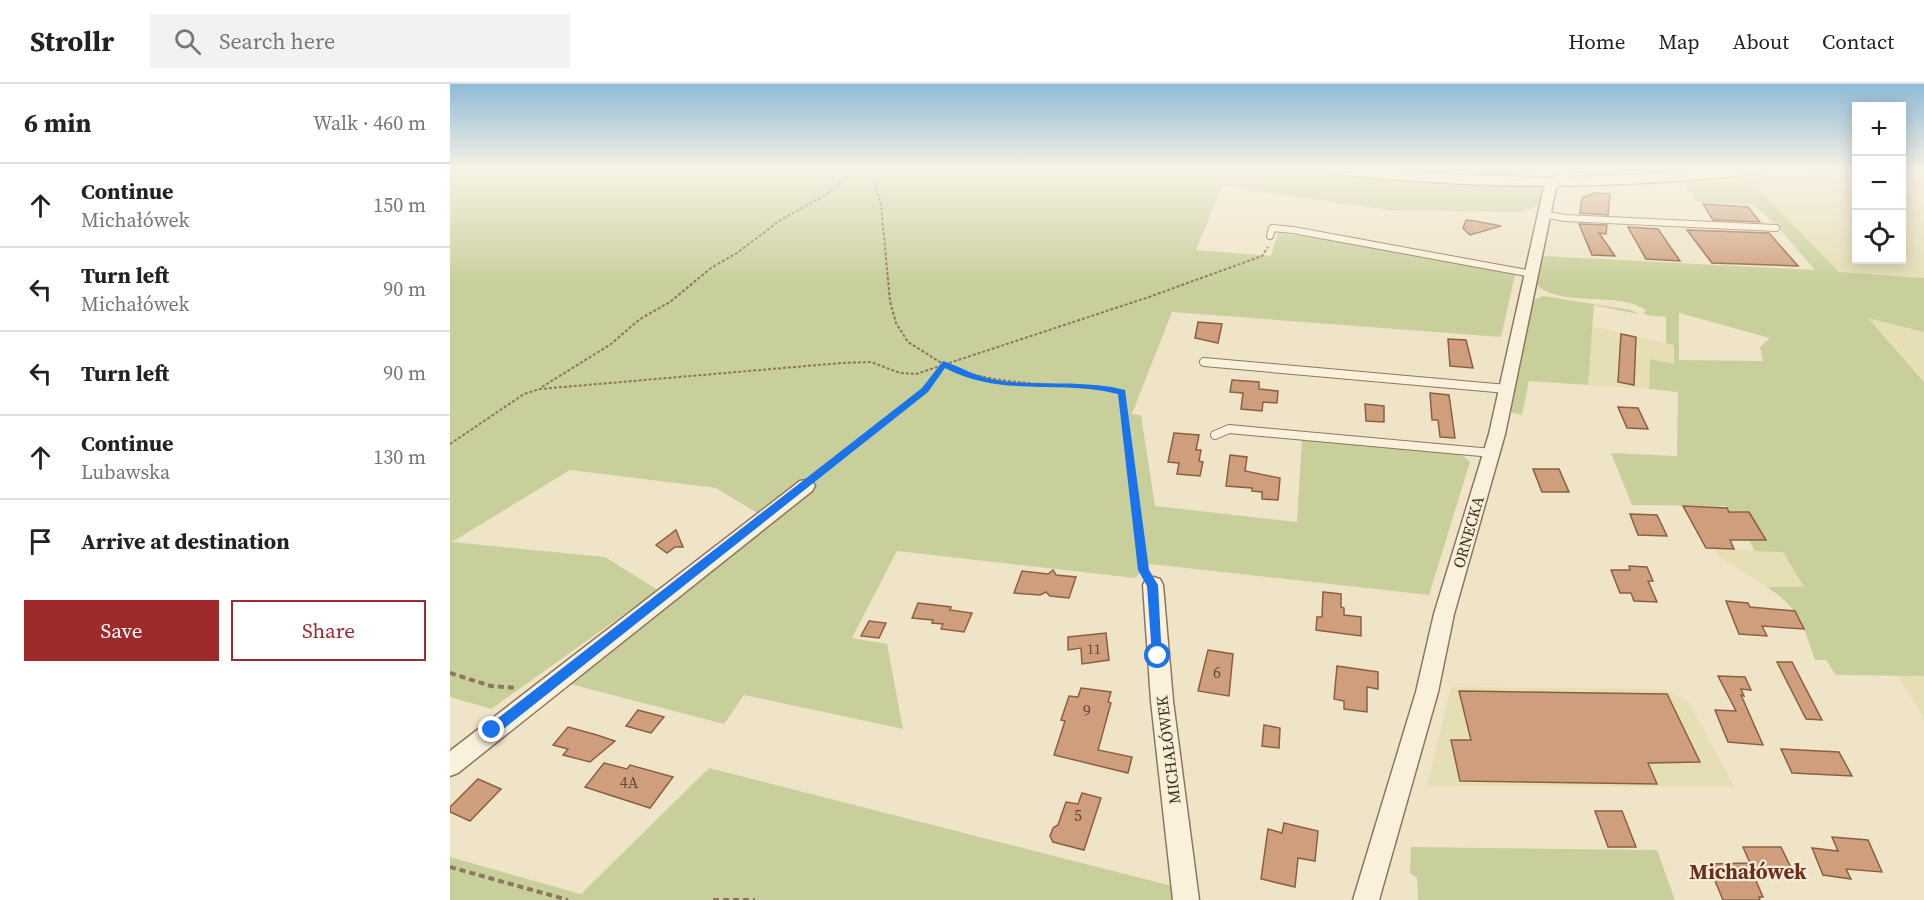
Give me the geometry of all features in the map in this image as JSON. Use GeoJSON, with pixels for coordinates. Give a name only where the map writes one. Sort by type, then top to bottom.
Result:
{"type":"FeatureCollection","features":[{"type":"Feature","properties":{"kind":"street","name":"ORNECKA"},"geometry":{"type":"LineString","coordinates":[[1366,900],[1424,702],[1444,614],[1492,453],[1545,207]]}},
{"type":"Feature","properties":{"kind":"street"},"geometry":{"type":"LineString","coordinates":[[450,765],[806,486]]}},
{"type":"Feature","properties":{"kind":"street","name":"MICHAŁÓWEK"},"geometry":{"type":"LineString","coordinates":[[1153,585],[1162,701],[1186,900]]}},
{"type":"Feature","properties":{"kind":"lane"},"geometry":{"type":"LineString","coordinates":[[1543,214],[1565,218],[1776,228]]}},
{"type":"Feature","properties":{"kind":"lane"},"geometry":{"type":"LineString","coordinates":[[1270,236],[1272,228],[1301,231],[1532,274]]}},
{"type":"Feature","properties":{"kind":"lane"},"geometry":{"type":"LineString","coordinates":[[1204,362],[1507,389]]}},
{"type":"Feature","properties":{"kind":"lane"},"geometry":{"type":"LineString","coordinates":[[1215,435],[1229,429],[1492,453]]}},
{"type":"Feature","properties":{"kind":"path"},"geometry":{"type":"LineString","coordinates":[[450,444],[457,437],[524,394],[540,388],[610,344],[639,319],[670,302],[711,268],[737,253],[779,221],[804,207]]}},
{"type":"Feature","properties":{"kind":"path"},"geometry":{"type":"LineString","coordinates":[[880,207],[890,308],[900,333],[919,350],[967,376],[997,383],[1095,386],[1122,392],[1122,414],[1143,570],[1153,585]]}},
{"type":"Feature","properties":{"kind":"path"},"geometry":{"type":"LineString","coordinates":[[540,388],[630,383],[674,376],[714,376],[840,363],[871,362],[900,373],[916,374],[1149,297],[1262,256],[1267,250],[1270,236]]}},
{"type":"Feature","properties":{"kind":"path"},"geometry":{"type":"LineString","coordinates":[[806,486],[925,390],[943,364]]}},
{"type":"Feature","properties":{"kind":"path"},"geometry":{"type":"LineString","coordinates":[[450,673],[491,686],[517,688],[533,698]]}},
{"type":"Feature","properties":{"kind":"path"},"geometry":{"type":"LineString","coordinates":[[450,867],[568,900]]}},
{"type":"Feature","properties":{"kind":"path"},"geometry":{"type":"LineString","coordinates":[[713,900],[755,900]]}},
{"type":"Feature","properties":{"kind":"shaded area"},"geometry":{"type":"Polygon","coordinates":[[[1776,207],[1852,207],[1852,264],[1906,264],[1906,207],[1923,207],[1924,278],[1839,272],[1776,207]]]}},
{"type":"Feature","properties":{"kind":"shaded area"},"geometry":{"type":"Polygon","coordinates":[[[1867,317],[1924,332],[1924,382],[1867,317]]]}},
{"type":"Feature","properties":{"kind":"shaded area"},"geometry":{"type":"Polygon","coordinates":[[[1592,326],[1674,345],[1674,364],[1650,359],[1649,389],[1588,385],[1592,326]]]}},
{"type":"Feature","properties":{"kind":"shaded area"},"geometry":{"type":"Polygon","coordinates":[[[1715,550],[1783,552],[1804,588],[1767,587],[1721,558],[1715,550]]]}},
{"type":"Feature","properties":{"kind":"shaded area"},"geometry":{"type":"Polygon","coordinates":[[[1898,676],[1924,676],[1924,719],[1898,676]]]}},
{"type":"Feature","properties":{"kind":"shaded area"},"geometry":{"type":"Polygon","coordinates":[[[1451,687],[1662,689],[1688,701],[1735,787],[1427,786],[1451,687]]]}},
{"type":"Feature","properties":{"kind":"green space"},"geometry":{"type":"Polygon","coordinates":[[[450,207],[1213,207],[1196,250],[1271,256],[1278,233],[1371,246],[1515,275],[1501,337],[1172,312],[1132,414],[1141,415],[1155,506],[1297,522],[1302,439],[1461,454],[1470,462],[1429,595],[1150,564],[1135,578],[897,551],[852,638],[887,644],[903,729],[744,695],[724,724],[570,684],[772,522],[716,488],[570,470],[452,542],[605,557],[658,590],[491,709],[450,697],[450,207]]]}},
{"type":"Feature","properties":{"kind":"green space"},"geometry":{"type":"Polygon","coordinates":[[[1369,207],[1535,207],[1522,212],[1389,210],[1369,207]]]}},
{"type":"Feature","properties":{"kind":"green space"},"geometry":{"type":"Polygon","coordinates":[[[1756,207],[1776,207],[1839,272],[1924,278],[1924,332],[1868,318],[1924,382],[1924,676],[1836,675],[1826,660],[1815,660],[1807,636],[1793,610],[1787,602],[1767,587],[1804,587],[1783,552],[1755,551],[1749,540],[1766,540],[1749,512],[1729,511],[1726,506],[1632,505],[1611,453],[1677,456],[1678,392],[1649,389],[1650,359],[1674,364],[1674,345],[1666,343],[1666,317],[1646,315],[1643,312],[1647,311],[1622,301],[1562,296],[1549,293],[1538,286],[1541,256],[1815,270],[1777,226],[1756,207]],[[1679,313],[1679,360],[1763,361],[1760,347],[1770,338],[1679,313]]]}},
{"type":"Feature","properties":{"kind":"green space"},"geometry":{"type":"Polygon","coordinates":[[[1543,296],[1631,310],[1638,314],[1594,305],[1588,385],[1529,381],[1522,415],[1510,412],[1532,301],[1543,296]]]}},
{"type":"Feature","properties":{"kind":"green space"},"geometry":{"type":"Polygon","coordinates":[[[709,768],[1172,886],[1171,900],[450,900],[450,857],[581,894],[709,768]]]}},
{"type":"Feature","properties":{"kind":"green space"},"geometry":{"type":"Polygon","coordinates":[[[1411,847],[1657,850],[1675,900],[1418,900],[1417,878],[1410,873],[1411,847]]]}},
{"type":"Feature","properties":{"kind":"building"},"geometry":{"type":"Polygon","coordinates":[[[1581,207],[1609,207],[1608,215],[1580,213],[1581,207]]]}},
{"type":"Feature","properties":{"kind":"building"},"geometry":{"type":"Polygon","coordinates":[[[1705,207],[1748,207],[1760,222],[1713,220],[1705,207]]]}},
{"type":"Feature","properties":{"kind":"building"},"geometry":{"type":"Polygon","coordinates":[[[1466,220],[1501,226],[1470,235],[1463,228],[1466,220]]]}},
{"type":"Feature","properties":{"kind":"building"},"geometry":{"type":"Polygon","coordinates":[[[1579,224],[1607,225],[1606,234],[1599,233],[1615,256],[1592,255],[1579,224]]]}},
{"type":"Feature","properties":{"kind":"building"},"geometry":{"type":"Polygon","coordinates":[[[1628,227],[1658,229],[1680,261],[1646,259],[1628,227]]]}},
{"type":"Feature","properties":{"kind":"building"},"geometry":{"type":"Polygon","coordinates":[[[1687,230],[1769,233],[1798,266],[1712,263],[1687,230]]]}},
{"type":"Feature","properties":{"kind":"building"},"geometry":{"type":"Polygon","coordinates":[[[1198,322],[1222,324],[1218,343],[1195,338],[1198,322]]]}},
{"type":"Feature","properties":{"kind":"building"},"geometry":{"type":"Polygon","coordinates":[[[1621,334],[1636,337],[1634,385],[1618,382],[1621,334]]]}},
{"type":"Feature","properties":{"kind":"building"},"geometry":{"type":"Polygon","coordinates":[[[1448,339],[1466,340],[1473,368],[1450,366],[1448,339]]]}},
{"type":"Feature","properties":{"kind":"building"},"geometry":{"type":"Polygon","coordinates":[[[1232,380],[1259,382],[1259,389],[1278,391],[1277,403],[1263,402],[1262,411],[1241,409],[1243,393],[1230,392],[1232,380]]]}},
{"type":"Feature","properties":{"kind":"building"},"geometry":{"type":"Polygon","coordinates":[[[1430,393],[1449,395],[1455,438],[1440,437],[1438,420],[1432,420],[1430,393]]]}},
{"type":"Feature","properties":{"kind":"building"},"geometry":{"type":"Polygon","coordinates":[[[1365,404],[1384,406],[1384,422],[1366,421],[1365,404]]]}},
{"type":"Feature","properties":{"kind":"building"},"geometry":{"type":"Polygon","coordinates":[[[1618,407],[1638,408],[1648,429],[1627,428],[1618,407]]]}},
{"type":"Feature","properties":{"kind":"building"},"geometry":{"type":"Polygon","coordinates":[[[1174,433],[1199,435],[1196,450],[1201,450],[1199,461],[1203,462],[1200,476],[1177,474],[1179,463],[1168,462],[1174,433]]]}},
{"type":"Feature","properties":{"kind":"building"},"geometry":{"type":"Polygon","coordinates":[[[1230,455],[1247,457],[1245,471],[1280,478],[1278,500],[1262,499],[1262,492],[1252,491],[1252,488],[1226,486],[1230,455]]]}},
{"type":"Feature","properties":{"kind":"building"},"geometry":{"type":"Polygon","coordinates":[[[1533,469],[1559,469],[1569,492],[1542,492],[1533,469]]]}},
{"type":"Feature","properties":{"kind":"building"},"geometry":{"type":"Polygon","coordinates":[[[1683,506],[1727,508],[1729,512],[1749,512],[1766,540],[1730,540],[1734,549],[1706,548],[1683,506]]]}},
{"type":"Feature","properties":{"kind":"building"},"geometry":{"type":"Polygon","coordinates":[[[1630,514],[1657,515],[1667,536],[1638,535],[1630,514]]]}},
{"type":"Feature","properties":{"kind":"building"},"geometry":{"type":"Polygon","coordinates":[[[676,530],[683,547],[675,547],[667,553],[656,545],[676,530]]]}},
{"type":"Feature","properties":{"kind":"building"},"geometry":{"type":"Polygon","coordinates":[[[1629,566],[1647,567],[1653,581],[1648,581],[1657,602],[1634,601],[1631,593],[1620,593],[1611,570],[1630,570],[1629,566]]]}},
{"type":"Feature","properties":{"kind":"building"},"geometry":{"type":"Polygon","coordinates":[[[1053,570],[1056,575],[1076,577],[1069,598],[1050,596],[1046,592],[1040,595],[1014,593],[1022,571],[1048,574],[1053,570]]]}},
{"type":"Feature","properties":{"kind":"building"},"geometry":{"type":"Polygon","coordinates":[[[1323,592],[1341,594],[1341,607],[1344,608],[1344,615],[1361,617],[1361,636],[1316,630],[1317,617],[1322,617],[1323,592]]]}},
{"type":"Feature","properties":{"kind":"building"},"geometry":{"type":"Polygon","coordinates":[[[1726,601],[1748,603],[1750,607],[1795,611],[1804,629],[1762,626],[1767,636],[1739,634],[1726,601]]]}},
{"type":"Feature","properties":{"kind":"building"},"geometry":{"type":"Polygon","coordinates":[[[918,603],[951,607],[950,610],[972,613],[964,632],[941,629],[943,624],[932,623],[933,620],[912,618],[918,603]]]}},
{"type":"Feature","properties":{"kind":"building"},"geometry":{"type":"Polygon","coordinates":[[[869,621],[886,623],[879,638],[861,636],[869,621]]]}},
{"type":"Feature","properties":{"kind":"building"},"geometry":{"type":"Polygon","coordinates":[[[1106,633],[1109,660],[1082,664],[1081,648],[1068,650],[1068,637],[1106,633]]]}},
{"type":"Feature","properties":{"kind":"building"},"geometry":{"type":"Polygon","coordinates":[[[1208,650],[1233,654],[1229,696],[1198,691],[1208,650]]]}},
{"type":"Feature","properties":{"kind":"building"},"geometry":{"type":"Polygon","coordinates":[[[1777,662],[1792,662],[1822,720],[1806,719],[1777,662]]]}},
{"type":"Feature","properties":{"kind":"building"},"geometry":{"type":"Polygon","coordinates":[[[1337,666],[1378,672],[1378,689],[1367,687],[1367,712],[1344,709],[1344,701],[1334,699],[1337,666]]]}},
{"type":"Feature","properties":{"kind":"building"},"geometry":{"type":"Polygon","coordinates":[[[1718,676],[1745,677],[1751,690],[1741,689],[1744,696],[1741,695],[1763,745],[1728,742],[1715,710],[1736,711],[1718,676]]]}},
{"type":"Feature","properties":{"kind":"building"},"geometry":{"type":"Polygon","coordinates":[[[1081,688],[1111,692],[1108,702],[1111,703],[1098,750],[1132,757],[1128,773],[1054,755],[1065,721],[1061,720],[1069,696],[1078,697],[1081,688]]]}},
{"type":"Feature","properties":{"kind":"building"},"geometry":{"type":"Polygon","coordinates":[[[1459,691],[1667,694],[1700,762],[1648,763],[1657,784],[1460,781],[1451,740],[1471,740],[1459,691]]]}},
{"type":"Feature","properties":{"kind":"building"},"geometry":{"type":"Polygon","coordinates":[[[638,710],[664,717],[651,733],[626,726],[638,710]]]}},
{"type":"Feature","properties":{"kind":"building"},"geometry":{"type":"Polygon","coordinates":[[[1264,725],[1280,728],[1279,748],[1262,746],[1264,725]]]}},
{"type":"Feature","properties":{"kind":"building"},"geometry":{"type":"Polygon","coordinates":[[[568,727],[615,741],[590,762],[563,755],[568,749],[553,745],[568,727]]]}},
{"type":"Feature","properties":{"kind":"building"},"geometry":{"type":"Polygon","coordinates":[[[1781,749],[1839,752],[1852,776],[1792,773],[1781,749]]]}},
{"type":"Feature","properties":{"kind":"building"},"geometry":{"type":"Polygon","coordinates":[[[604,763],[627,769],[630,765],[673,777],[650,808],[585,787],[604,763]]]}},
{"type":"Feature","properties":{"kind":"building"},"geometry":{"type":"Polygon","coordinates":[[[478,779],[501,789],[470,821],[450,812],[450,807],[478,779]]]}},
{"type":"Feature","properties":{"kind":"building"},"geometry":{"type":"Polygon","coordinates":[[[1082,793],[1101,798],[1084,850],[1053,842],[1050,836],[1053,828],[1058,825],[1066,802],[1078,804],[1082,793]]]}},
{"type":"Feature","properties":{"kind":"building"},"geometry":{"type":"Polygon","coordinates":[[[1595,811],[1622,811],[1636,847],[1608,847],[1595,811]]]}},
{"type":"Feature","properties":{"kind":"building"},"geometry":{"type":"Polygon","coordinates":[[[1284,823],[1318,831],[1315,861],[1298,858],[1295,887],[1261,879],[1268,829],[1282,833],[1284,823]]]}},
{"type":"Feature","properties":{"kind":"building"},"geometry":{"type":"Polygon","coordinates":[[[1832,837],[1868,840],[1882,872],[1846,869],[1851,879],[1823,875],[1812,848],[1838,851],[1832,837]]]}},
{"type":"Feature","properties":{"kind":"building"},"geometry":{"type":"Polygon","coordinates":[[[1743,847],[1781,847],[1795,876],[1754,876],[1763,897],[1759,897],[1760,900],[1723,900],[1708,864],[1750,863],[1743,847]]]}},
{"type":"Feature","properties":{"kind":"district","name":"Michałówek"},"geometry":{"type":"Point","coordinates":[1748,871]}},
{"type":"Feature","properties":{"kind":"route"},"geometry":{"type":"LineString","coordinates":[[492,730],[677,588],[925,390],[943,364],[967,376],[997,383],[1095,386],[1122,392],[1122,414],[1143,570],[1153,585],[1158,656]]}}]}
